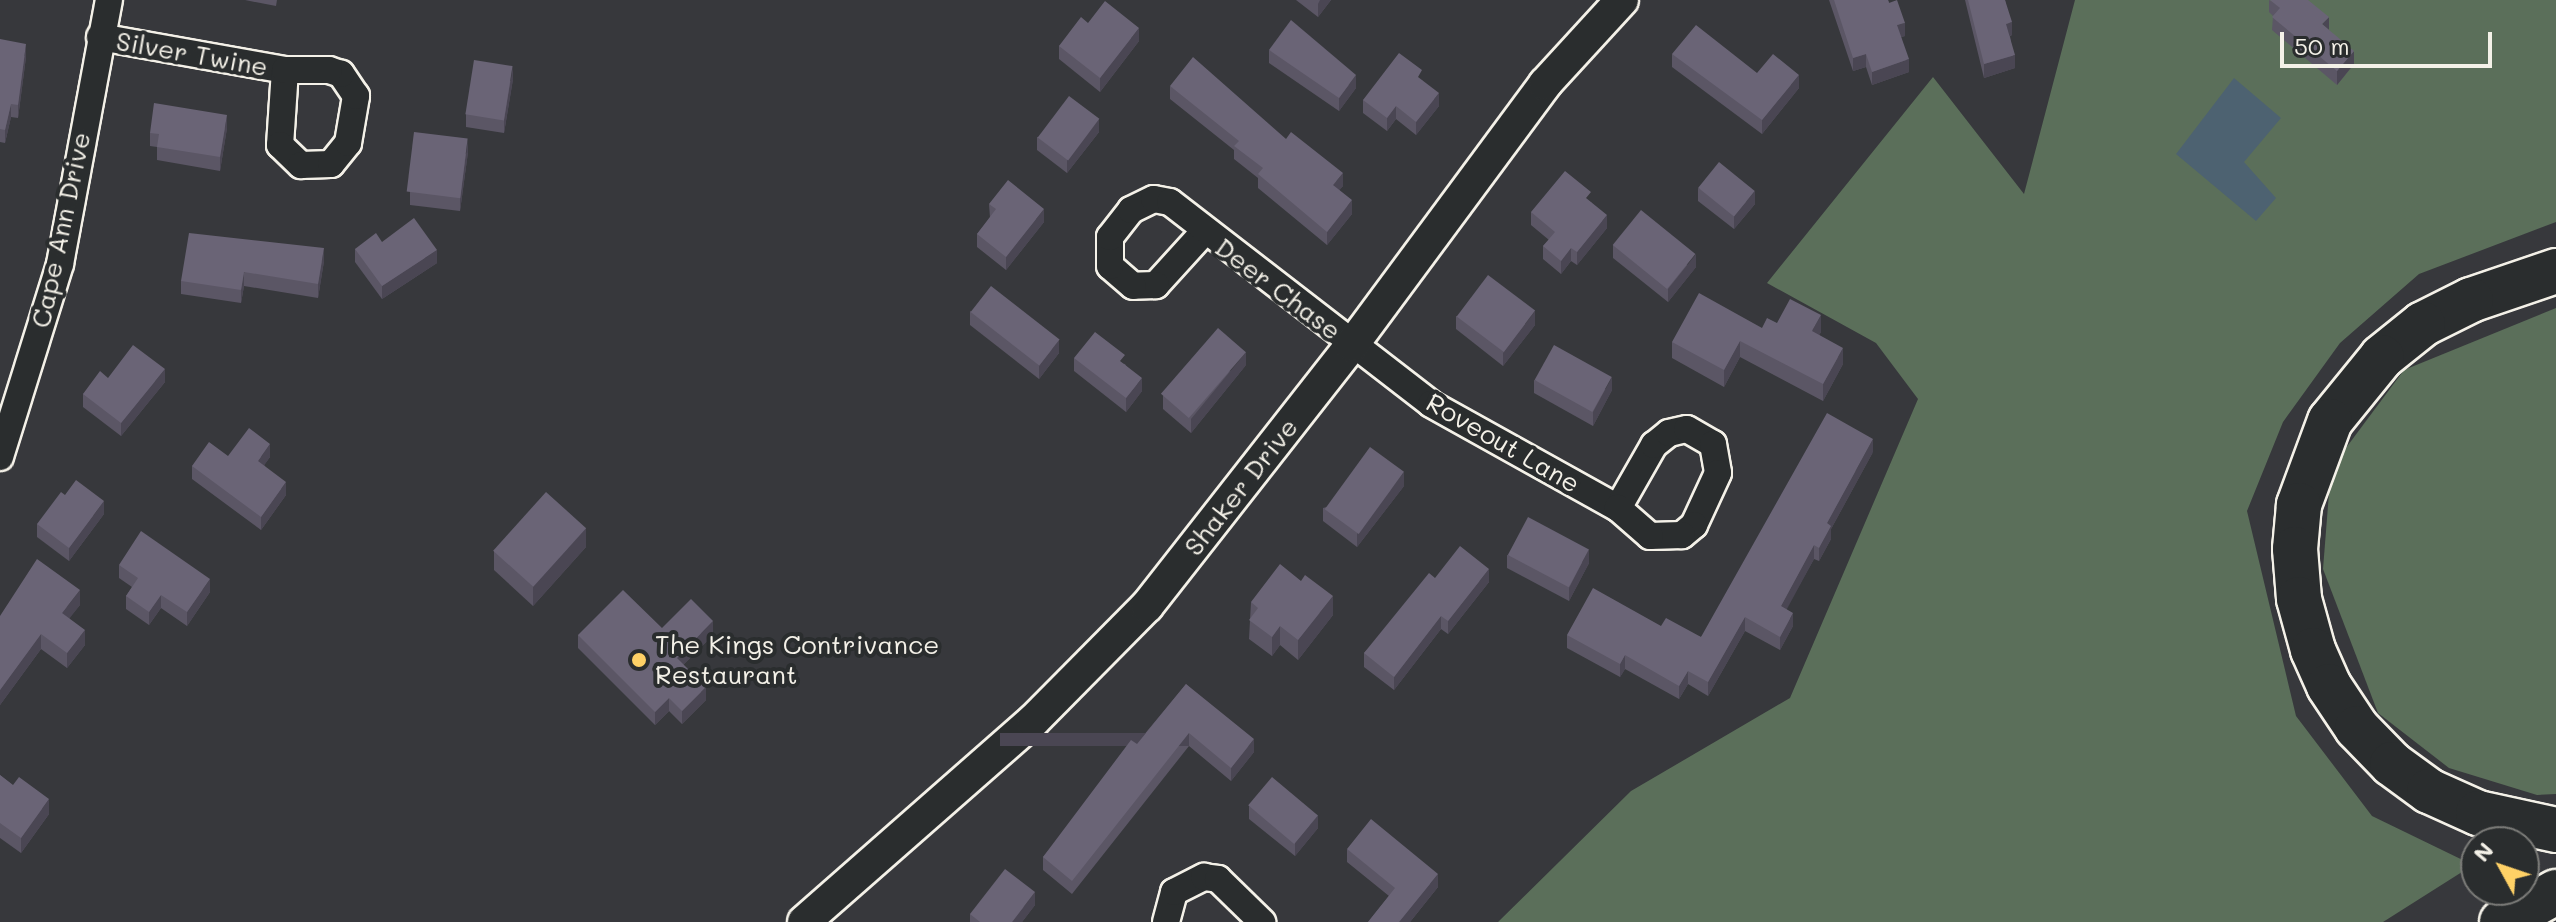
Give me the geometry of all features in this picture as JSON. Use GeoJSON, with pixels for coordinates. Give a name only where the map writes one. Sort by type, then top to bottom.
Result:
{"type":"FeatureCollection","features":[{"type":"Feature","properties":{"kind":"highway"},"geometry":{"type":"LineString","coordinates":[[2556,271],[2423,324],[2382,357],[2330,421],[2299,505],[2295,549],[2299,599],[2313,650],[2329,686],[2357,728],[2392,764],[2429,791],[2478,813],[2556,830]]}},
{"type":"Feature","properties":{"kind":"highway"},"geometry":{"type":"LineString","coordinates":[[2502,922],[2556,892]]}},
{"type":"Feature","properties":{"kind":"street","name":"Cape Ann Drive"},"geometry":{"type":"LineString","coordinates":[[0,457],[60,264],[109,0]]}},
{"type":"Feature","properties":{"kind":"street","name":"Shaker Drive"},"geometry":{"type":"LineString","coordinates":[[804,922],[1099,658],[1202,539],[1352,345],[1545,84],[1622,0]]}},
{"type":"Feature","properties":{"kind":"street","name":"Silver Twine"},"geometry":{"type":"LineString","coordinates":[[100,37],[285,70]]}},
{"type":"Feature","properties":{"kind":"street","name":"Deer Chase"},"geometry":{"type":"LineString","coordinates":[[1204,232],[1352,345]]}},
{"type":"Feature","properties":{"kind":"street","name":"Roveout Lane"},"geometry":{"type":"LineString","coordinates":[[1352,345],[1470,429],[1618,508]]}},
{"type":"Feature","properties":{"kind":"street"},"geometry":{"type":"LineString","coordinates":[[1166,922],[1174,892],[1204,877],[1218,879],[1262,922]]}},
{"type":"Feature","properties":{"kind":"green space"},"geometry":{"type":"Polygon","coordinates":[[[2075,0],[2556,0],[2556,222],[2419,274],[2340,343],[2283,422],[2247,511],[2296,716],[2372,816],[2460,859],[2460,873],[2383,922],[1498,922],[1631,791],[1790,698],[1918,399],[1876,343],[1767,283],[1933,77],[2024,194],[2075,0]]]}},
{"type":"Feature","properties":{"kind":"green space"},"geometry":{"type":"Polygon","coordinates":[[[2556,308],[2556,794],[2537,795],[2449,768],[2378,713],[2323,569],[2331,468],[2404,370],[2556,308]]]}},
{"type":"Feature","properties":{"kind":"water"},"geometry":{"type":"Polygon","coordinates":[[[2234,78],[2281,118],[2244,162],[2276,198],[2256,221],[2176,154],[2234,78]]]}},
{"type":"Feature","properties":{"kind":"building"},"geometry":{"type":"Polygon","coordinates":[[[1834,0],[1888,0],[1889,3],[1897,0],[1905,23],[1897,25],[1909,59],[1872,72],[1866,54],[1853,58],[1834,0]]]}},
{"type":"Feature","properties":{"kind":"building"},"geometry":{"type":"Polygon","coordinates":[[[1968,0],[2005,0],[2012,22],[2006,24],[2015,55],[1984,64],[1968,0]]]}},
{"type":"Feature","properties":{"kind":"building"},"geometry":{"type":"Polygon","coordinates":[[[2270,0],[2308,0],[2329,17],[2322,24],[2354,51],[2337,71],[2272,17],[2280,8],[2270,0]]]}},
{"type":"Feature","properties":{"kind":"building"},"geometry":{"type":"Polygon","coordinates":[[[1105,1],[1139,28],[1100,78],[1059,46],[1081,17],[1088,23],[1105,1]]]}},
{"type":"Feature","properties":{"kind":"building"},"geometry":{"type":"Polygon","coordinates":[[[1291,20],[1356,75],[1339,98],[1269,50],[1291,20]]]}},
{"type":"Feature","properties":{"kind":"building"},"geometry":{"type":"Polygon","coordinates":[[[1696,25],[1757,73],[1773,54],[1799,75],[1762,120],[1672,54],[1696,25]]]}},
{"type":"Feature","properties":{"kind":"building"},"geometry":{"type":"Polygon","coordinates":[[[0,39],[26,44],[18,105],[11,104],[5,130],[0,129],[0,39]]]}},
{"type":"Feature","properties":{"kind":"building"},"geometry":{"type":"Polygon","coordinates":[[[1399,53],[1422,70],[1418,77],[1439,93],[1416,122],[1396,106],[1387,118],[1363,100],[1399,53]]]}},
{"type":"Feature","properties":{"kind":"building"},"geometry":{"type":"Polygon","coordinates":[[[1193,57],[1286,139],[1291,132],[1343,173],[1333,185],[1352,200],[1327,232],[1258,174],[1263,168],[1234,146],[1239,141],[1170,86],[1193,57]]]}},
{"type":"Feature","properties":{"kind":"building"},"geometry":{"type":"Polygon","coordinates":[[[474,60],[513,66],[504,120],[465,114],[474,60]]]}},
{"type":"Feature","properties":{"kind":"building"},"geometry":{"type":"Polygon","coordinates":[[[1069,96],[1099,119],[1068,160],[1038,138],[1069,96]]]}},
{"type":"Feature","properties":{"kind":"building"},"geometry":{"type":"Polygon","coordinates":[[[154,103],[227,115],[220,157],[157,147],[159,134],[150,133],[154,103]]]}},
{"type":"Feature","properties":{"kind":"building"},"geometry":{"type":"Polygon","coordinates":[[[414,132],[468,139],[460,198],[407,192],[414,132]]]}},
{"type":"Feature","properties":{"kind":"building"},"geometry":{"type":"Polygon","coordinates":[[[1719,162],[1755,191],[1734,217],[1698,188],[1719,162]]]}},
{"type":"Feature","properties":{"kind":"building"},"geometry":{"type":"Polygon","coordinates":[[[1565,171],[1591,192],[1586,198],[1607,215],[1577,252],[1571,248],[1561,261],[1543,246],[1555,232],[1531,212],[1565,171]]]}},
{"type":"Feature","properties":{"kind":"building"},"geometry":{"type":"Polygon","coordinates":[[[1008,180],[1044,209],[1006,257],[977,234],[996,209],[989,204],[1008,180]]]}},
{"type":"Feature","properties":{"kind":"building"},"geometry":{"type":"Polygon","coordinates":[[[1641,210],[1695,254],[1667,289],[1613,245],[1641,210]]]}},
{"type":"Feature","properties":{"kind":"building"},"geometry":{"type":"Polygon","coordinates":[[[414,218],[437,250],[382,286],[355,249],[376,233],[382,242],[414,218]]]}},
{"type":"Feature","properties":{"kind":"building"},"geometry":{"type":"Polygon","coordinates":[[[189,233],[324,248],[318,284],[244,272],[241,290],[181,281],[189,233]]]}},
{"type":"Feature","properties":{"kind":"building"},"geometry":{"type":"Polygon","coordinates":[[[1488,275],[1535,311],[1504,352],[1457,317],[1488,275]]]}},
{"type":"Feature","properties":{"kind":"building"},"geometry":{"type":"Polygon","coordinates":[[[991,286],[1060,340],[1039,366],[971,312],[991,286]]]}},
{"type":"Feature","properties":{"kind":"building"},"geometry":{"type":"Polygon","coordinates":[[[1699,293],[1762,328],[1767,318],[1777,323],[1790,299],[1821,315],[1812,331],[1843,348],[1823,384],[1740,341],[1724,370],[1672,342],[1699,293]]]}},
{"type":"Feature","properties":{"kind":"building"},"geometry":{"type":"Polygon","coordinates":[[[1218,328],[1246,352],[1189,418],[1161,394],[1218,328]]]}},
{"type":"Feature","properties":{"kind":"building"},"geometry":{"type":"Polygon","coordinates":[[[1095,332],[1125,355],[1120,361],[1142,378],[1126,398],[1074,358],[1095,332]]]}},
{"type":"Feature","properties":{"kind":"building"},"geometry":{"type":"Polygon","coordinates":[[[133,345],[165,369],[121,423],[83,394],[100,371],[108,378],[133,345]]]}},
{"type":"Feature","properties":{"kind":"building"},"geometry":{"type":"Polygon","coordinates":[[[1554,345],[1612,377],[1592,412],[1535,380],[1554,345]]]}},
{"type":"Feature","properties":{"kind":"building"},"geometry":{"type":"Polygon","coordinates":[[[1827,413],[1873,439],[1827,523],[1831,526],[1819,548],[1814,545],[1781,606],[1793,613],[1780,637],[1745,617],[1708,682],[1688,671],[1679,686],[1625,655],[1620,664],[1567,635],[1593,588],[1661,626],[1666,618],[1701,637],[1827,413]]]}},
{"type":"Feature","properties":{"kind":"building"},"geometry":{"type":"Polygon","coordinates":[[[249,428],[270,444],[258,461],[286,482],[261,517],[192,466],[209,442],[228,456],[249,428]]]}},
{"type":"Feature","properties":{"kind":"building"},"geometry":{"type":"Polygon","coordinates":[[[1370,447],[1404,472],[1359,534],[1325,509],[1370,447]]]}},
{"type":"Feature","properties":{"kind":"building"},"geometry":{"type":"Polygon","coordinates":[[[76,480],[104,501],[69,548],[37,524],[61,492],[65,495],[76,480]]]}},
{"type":"Feature","properties":{"kind":"building"},"geometry":{"type":"Polygon","coordinates":[[[546,492],[586,528],[533,587],[493,551],[546,492]]]}},
{"type":"Feature","properties":{"kind":"building"},"geometry":{"type":"Polygon","coordinates":[[[1528,517],[1589,549],[1569,587],[1508,555],[1528,517]]]}},
{"type":"Feature","properties":{"kind":"building"},"geometry":{"type":"Polygon","coordinates":[[[141,531],[210,579],[187,612],[161,595],[149,612],[126,596],[138,578],[119,565],[141,531]]]}},
{"type":"Feature","properties":{"kind":"building"},"geometry":{"type":"Polygon","coordinates":[[[1460,546],[1489,569],[1448,621],[1441,616],[1394,677],[1364,653],[1429,573],[1435,578],[1460,546]]]}},
{"type":"Feature","properties":{"kind":"building"},"geometry":{"type":"Polygon","coordinates":[[[37,559],[80,590],[62,613],[85,630],[67,653],[41,634],[0,690],[0,616],[37,559]]]}},
{"type":"Feature","properties":{"kind":"building"},"geometry":{"type":"Polygon","coordinates":[[[1280,564],[1301,581],[1305,575],[1333,596],[1298,640],[1280,626],[1272,637],[1249,620],[1258,608],[1251,602],[1280,564]]]}},
{"type":"Feature","properties":{"kind":"building","name":"The Kings Contrivance Restaurant"},"geometry":{"type":"Polygon","coordinates":[[[623,590],[662,628],[691,599],[713,621],[677,658],[706,687],[682,711],[669,698],[655,712],[578,635],[623,590]]]}},
{"type":"Feature","properties":{"kind":"building"},"geometry":{"type":"Polygon","coordinates":[[[1186,684],[1254,739],[1231,768],[1189,733],[1072,881],[1043,857],[1131,740],[1137,744],[1186,684]]]}},
{"type":"Feature","properties":{"kind":"building"},"geometry":{"type":"Polygon","coordinates":[[[0,775],[13,785],[19,777],[49,799],[21,838],[0,823],[0,775]]]}},
{"type":"Feature","properties":{"kind":"building"},"geometry":{"type":"Polygon","coordinates":[[[1272,777],[1318,816],[1294,844],[1248,805],[1272,777]]]}},
{"type":"Feature","properties":{"kind":"building"},"geometry":{"type":"Polygon","coordinates":[[[1371,819],[1438,874],[1399,922],[1368,922],[1395,888],[1347,849],[1371,819]]]}},
{"type":"Feature","properties":{"kind":"building"},"geometry":{"type":"Polygon","coordinates":[[[1005,869],[1035,892],[1012,922],[980,922],[970,914],[1005,869]]]}},
{"type":"Feature","properties":{"kind":"place","name":"The Kings Contrivance Restaurant"},"geometry":{"type":"Point","coordinates":[639,660]}}]}
